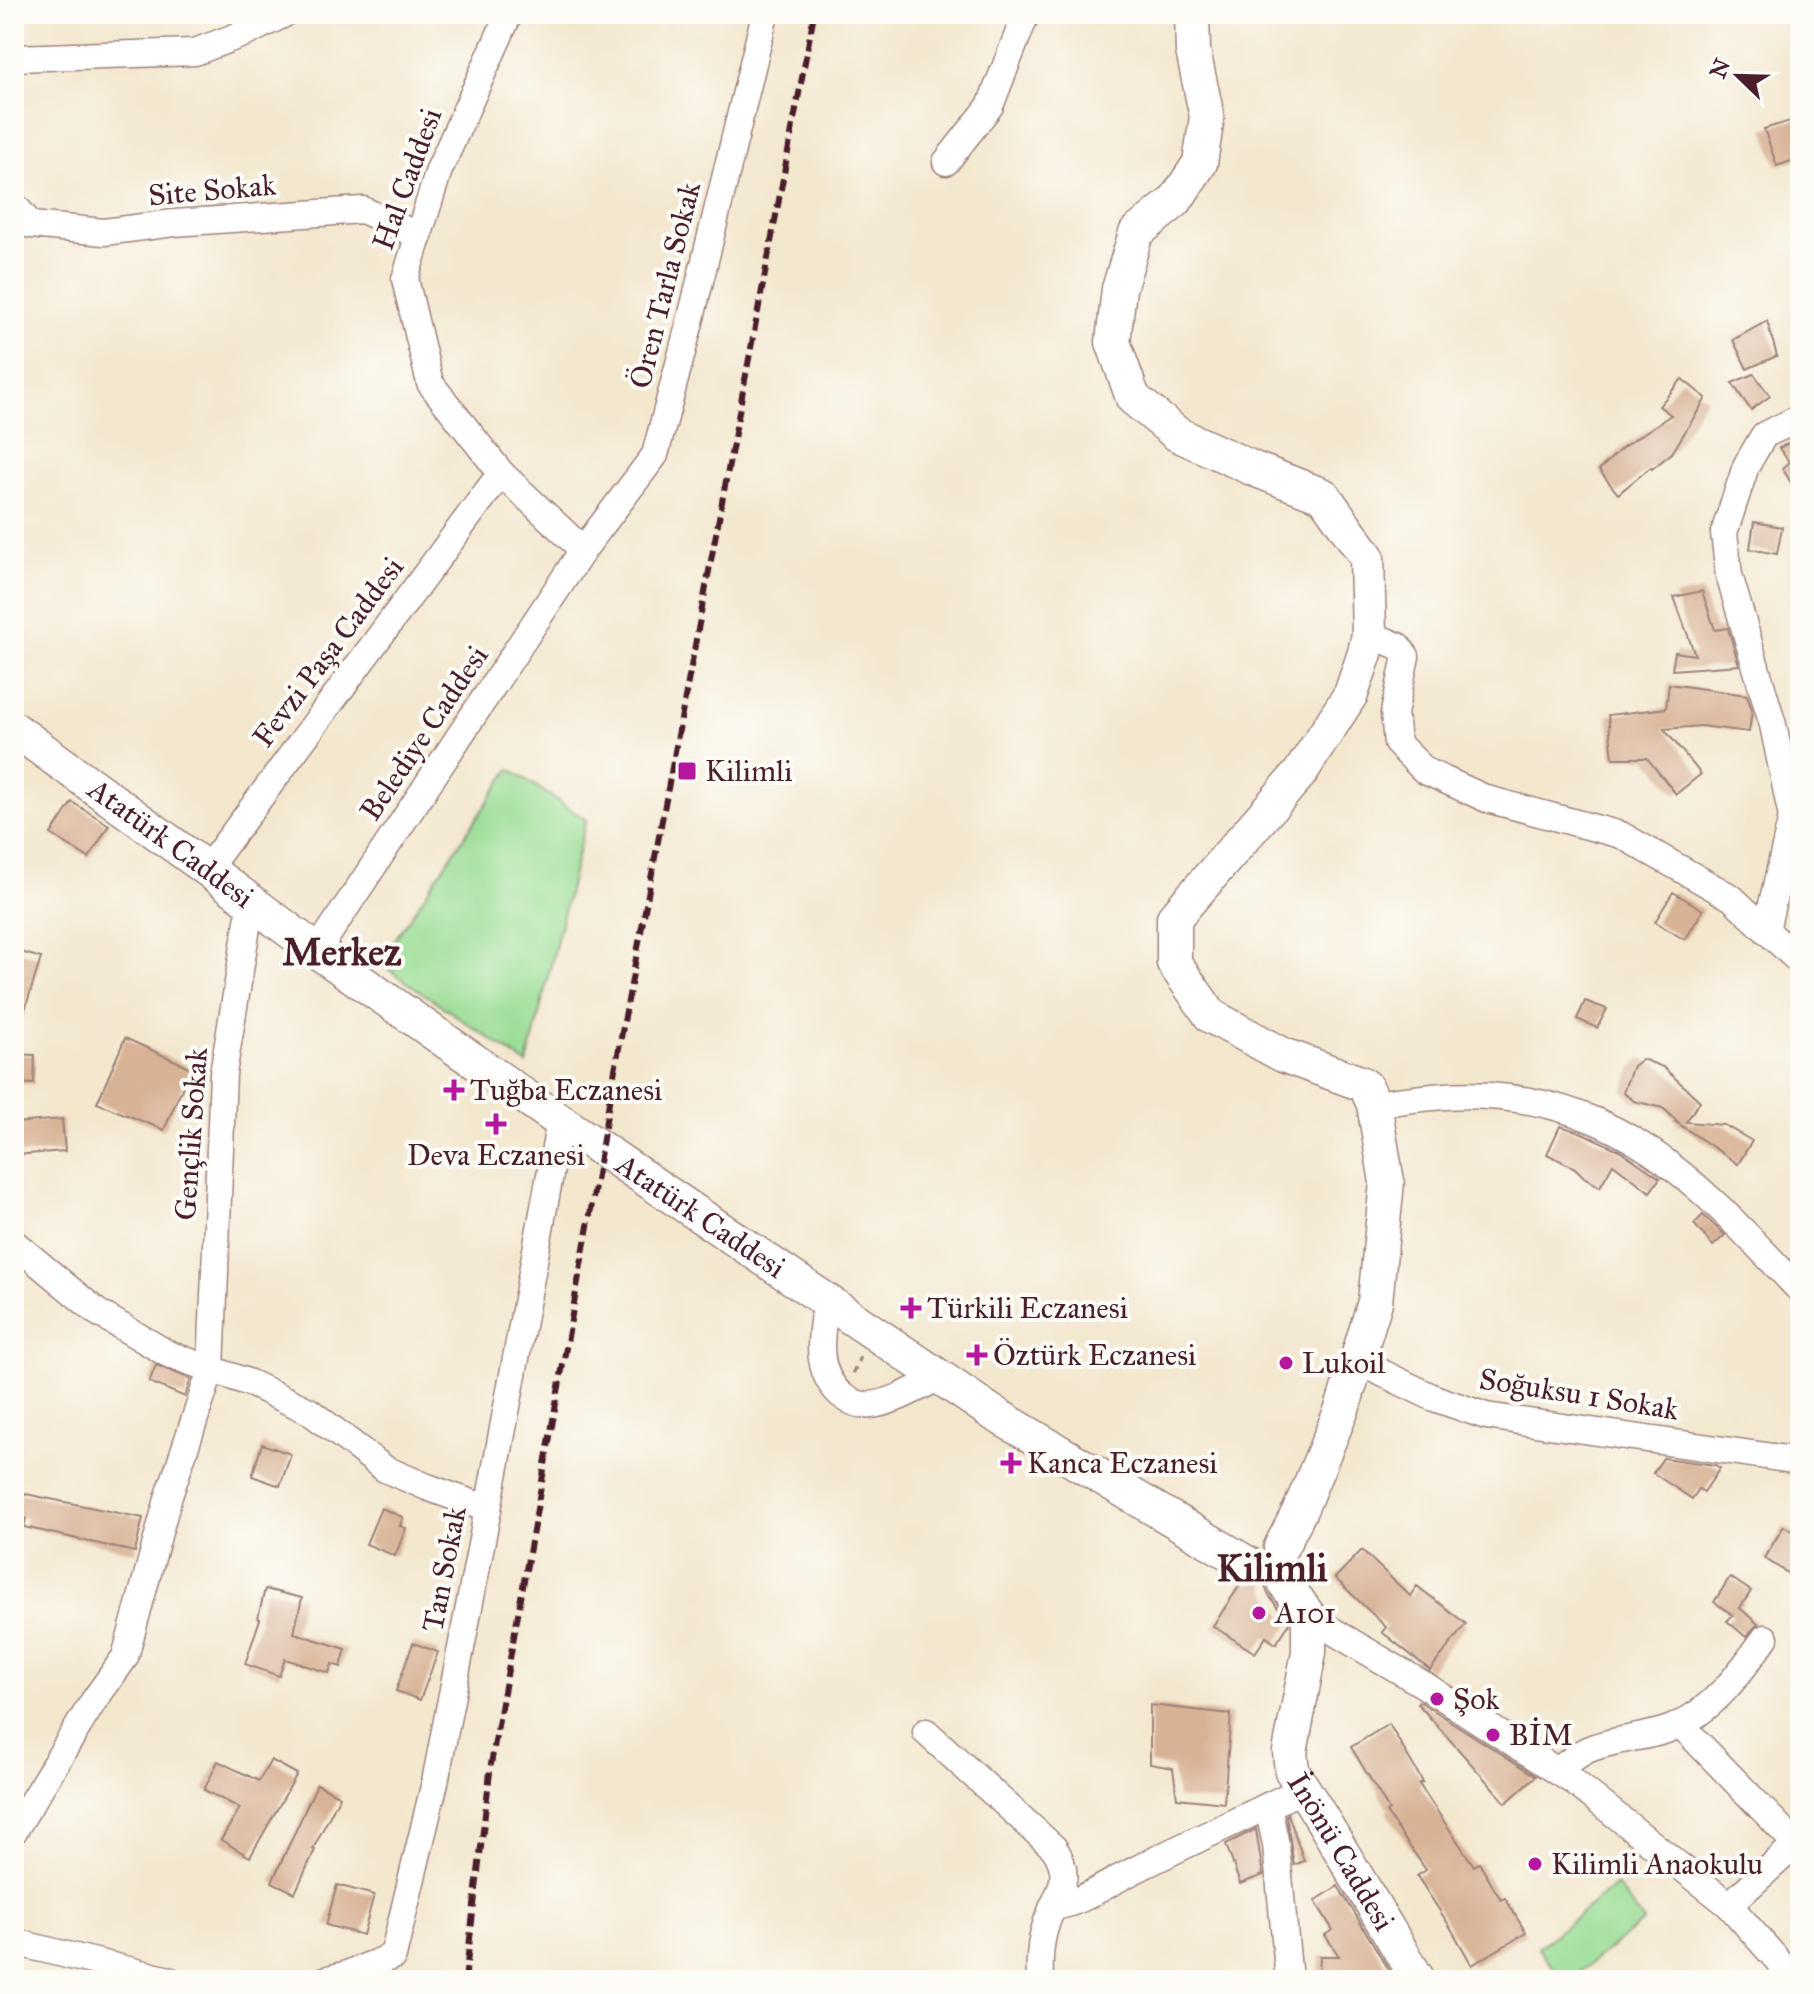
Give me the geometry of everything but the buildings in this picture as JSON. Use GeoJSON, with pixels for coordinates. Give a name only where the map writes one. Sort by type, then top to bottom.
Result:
{"type":"FeatureCollection","features":[{"type":"Feature","properties":{"kind":"main road"},"geometry":{"type":"LineString","coordinates":[[1192,14],[1193,51],[1207,117],[1200,163],[1175,201],[1136,233],[1119,289],[1113,342],[1133,398],[1177,434],[1324,496],[1367,557],[1369,634],[1351,694],[1300,773],[1174,918],[1174,963],[1211,1016],[1283,1055],[1360,1083],[1366,1087],[1374,1104],[1387,1182],[1375,1302],[1342,1409],[1300,1510],[1281,1547]]}},
{"type":"Feature","properties":{"kind":"main road","name":"Atatürk Caddesi"},"geometry":{"type":"LineString","coordinates":[[14,729],[317,951],[826,1301],[993,1413],[1248,1564]]}},
{"type":"Feature","properties":{"kind":"main road","name":"Atatürk Caddesi"},"geometry":{"type":"LineString","coordinates":[[14,750],[54,757]]}},
{"type":"Feature","properties":{"kind":"main road"},"geometry":{"type":"LineString","coordinates":[[1261,1546],[1281,1547],[1291,1557],[1289,1577],[1285,1583],[1272,1588],[1258,1584],[1252,1578],[1248,1564],[1250,1557],[1261,1546]]}},
{"type":"Feature","properties":{"kind":"main road"},"geometry":{"type":"LineString","coordinates":[[1285,1583],[1309,1617]]}},
{"type":"Feature","properties":{"kind":"main road","name":"İnönü Caddesi"},"geometry":{"type":"LineString","coordinates":[[1309,1617],[1309,1652],[1290,1752],[1292,1771],[1418,1980]]}},
{"type":"Feature","properties":{"kind":"street"},"geometry":{"type":"LineString","coordinates":[[14,58],[195,52],[248,32],[284,14]]}},
{"type":"Feature","properties":{"kind":"street","name":"Hal Caddesi"},"geometry":{"type":"LineString","coordinates":[[509,14],[439,170],[405,279],[430,383],[501,473],[583,550]]}},
{"type":"Feature","properties":{"kind":"street","name":"Ören Tarla Sokak"},"geometry":{"type":"LineString","coordinates":[[583,550],[655,455],[765,14]]}},
{"type":"Feature","properties":{"kind":"street"},"geometry":{"type":"LineString","coordinates":[[946,162],[990,106],[1026,14]]}},
{"type":"Feature","properties":{"kind":"street","name":"Site Sokak"},"geometry":{"type":"LineString","coordinates":[[14,205],[31,225],[104,232],[174,223],[363,210],[419,236]]}},
{"type":"Feature","properties":{"kind":"street"},"geometry":{"type":"LineString","coordinates":[[1766,930],[1792,817],[1773,725],[1729,575],[1724,533],[1746,466],[1764,435],[1800,418]]}},
{"type":"Feature","properties":{"kind":"street","name":"Fevzi Paşa Caddesi"},"geometry":{"type":"LineString","coordinates":[[207,869],[501,473]]}},
{"type":"Feature","properties":{"kind":"street","name":"Belediye Caddesi"},"geometry":{"type":"LineString","coordinates":[[317,951],[583,550]]}},
{"type":"Feature","properties":{"kind":"street"},"geometry":{"type":"LineString","coordinates":[[1369,634],[1398,646],[1406,656],[1394,713],[1397,743],[1425,771],[1487,799],[1621,835],[1732,898],[1800,962]]}},
{"type":"Feature","properties":{"kind":"street","name":"Gençlik Sokak"},"geometry":{"type":"LineString","coordinates":[[14,1831],[93,1702],[125,1657],[168,1499],[211,1370],[223,1074],[251,903]]}},
{"type":"Feature","properties":{"kind":"street"},"geometry":{"type":"LineString","coordinates":[[1374,1104],[1435,1096],[1487,1096],[1538,1103],[1591,1118],[1639,1142],[1683,1175],[1800,1290]]}},
{"type":"Feature","properties":{"kind":"street","name":"Tan Sokak"},"geometry":{"type":"LineString","coordinates":[[325,1980],[393,1956],[435,1782],[560,1121]]}},
{"type":"Feature","properties":{"kind":"street"},"geometry":{"type":"LineString","coordinates":[[14,1243],[97,1312],[168,1354],[250,1383],[309,1411],[385,1469],[488,1509]]}},
{"type":"Feature","properties":{"kind":"street"},"geometry":{"type":"LineString","coordinates":[[826,1301],[821,1357],[827,1376],[848,1400],[872,1405],[940,1377]]}},
{"type":"Feature","properties":{"kind":"street","name":"Soğuksu 1 Sokak"},"geometry":{"type":"LineString","coordinates":[[1357,1361],[1434,1398],[1486,1416],[1800,1461]]}},
{"type":"Feature","properties":{"kind":"street"},"geometry":{"type":"LineString","coordinates":[[1309,1617],[1424,1685],[1574,1782],[1729,1905],[1795,1980]]}},
{"type":"Feature","properties":{"kind":"street"},"geometry":{"type":"LineString","coordinates":[[1557,1771],[1590,1748],[1658,1733],[1693,1717],[1735,1679],[1765,1638]]}},
{"type":"Feature","properties":{"kind":"street"},"geometry":{"type":"LineString","coordinates":[[1680,1724],[1796,1844],[1729,1905]]}},
{"type":"Feature","properties":{"kind":"street"},"geometry":{"type":"LineString","coordinates":[[926,1732],[1059,1855],[1064,1873],[1060,1895],[1043,1934],[1040,1980]]}},
{"type":"Feature","properties":{"kind":"street"},"geometry":{"type":"LineString","coordinates":[[1053,1906],[1075,1901],[1303,1789]]}},
{"type":"Feature","properties":{"kind":"street"},"geometry":{"type":"LineString","coordinates":[[1268,1806],[1276,1845],[1289,1980]]}},
{"type":"Feature","properties":{"kind":"street"},"geometry":{"type":"LineString","coordinates":[[14,1942],[169,1980]]}},
{"type":"Feature","properties":{"kind":"path"},"geometry":{"type":"LineString","coordinates":[[842,1395],[873,1332]]}},
{"type":"Feature","properties":{"kind":"green space"},"geometry":{"type":"Polygon","coordinates":[[[510,769],[586,820],[527,1064],[379,963],[510,769]]]}},
{"type":"Feature","properties":{"kind":"green space"},"geometry":{"type":"Polygon","coordinates":[[[1616,1885],[1644,1921],[1570,1980],[1563,1980],[1538,1948],[1616,1885]]]}},
{"type":"Feature","properties":{"kind":"railway"},"geometry":{"type":"LineString","coordinates":[[465,1980],[491,1764],[610,1096],[814,14]]}},
{"type":"Feature","properties":{"kind":"place","name":"Kilimli"},"geometry":{"type":"Point","coordinates":[687,771]}},
{"type":"Feature","properties":{"kind":"place","name":"Tuğba Eczanesi"},"geometry":{"type":"Point","coordinates":[454,1090]}},
{"type":"Feature","properties":{"kind":"place","name":"Deva Eczanesi"},"geometry":{"type":"Point","coordinates":[496,1124]}},
{"type":"Feature","properties":{"kind":"place","name":"Türkili Eczanesi"},"geometry":{"type":"Point","coordinates":[911,1308]}},
{"type":"Feature","properties":{"kind":"place","name":"Öztürk Eczanesi"},"geometry":{"type":"Point","coordinates":[977,1355]}},
{"type":"Feature","properties":{"kind":"place","name":"Lukoil"},"geometry":{"type":"Point","coordinates":[1286,1363]}},
{"type":"Feature","properties":{"kind":"place","name":"Kanca Eczanesi"},"geometry":{"type":"Point","coordinates":[1011,1463]}},
{"type":"Feature","properties":{"kind":"place","name":"A101"},"geometry":{"type":"Point","coordinates":[1259,1613]}},
{"type":"Feature","properties":{"kind":"place","name":"Şok"},"geometry":{"type":"Point","coordinates":[1437,1699]}},
{"type":"Feature","properties":{"kind":"place","name":"BİM"},"geometry":{"type":"Point","coordinates":[1493,1735]}},
{"type":"Feature","properties":{"kind":"place","name":"Kilimli Anaokulu"},"geometry":{"type":"Point","coordinates":[1535,1864]}},
{"type":"Feature","properties":{"kind":"district","name":"Merkez"},"geometry":{"type":"Point","coordinates":[342,952]}},
{"type":"Feature","properties":{"kind":"district","name":"Kilimli"},"geometry":{"type":"Point","coordinates":[1272,1568]}}]}
